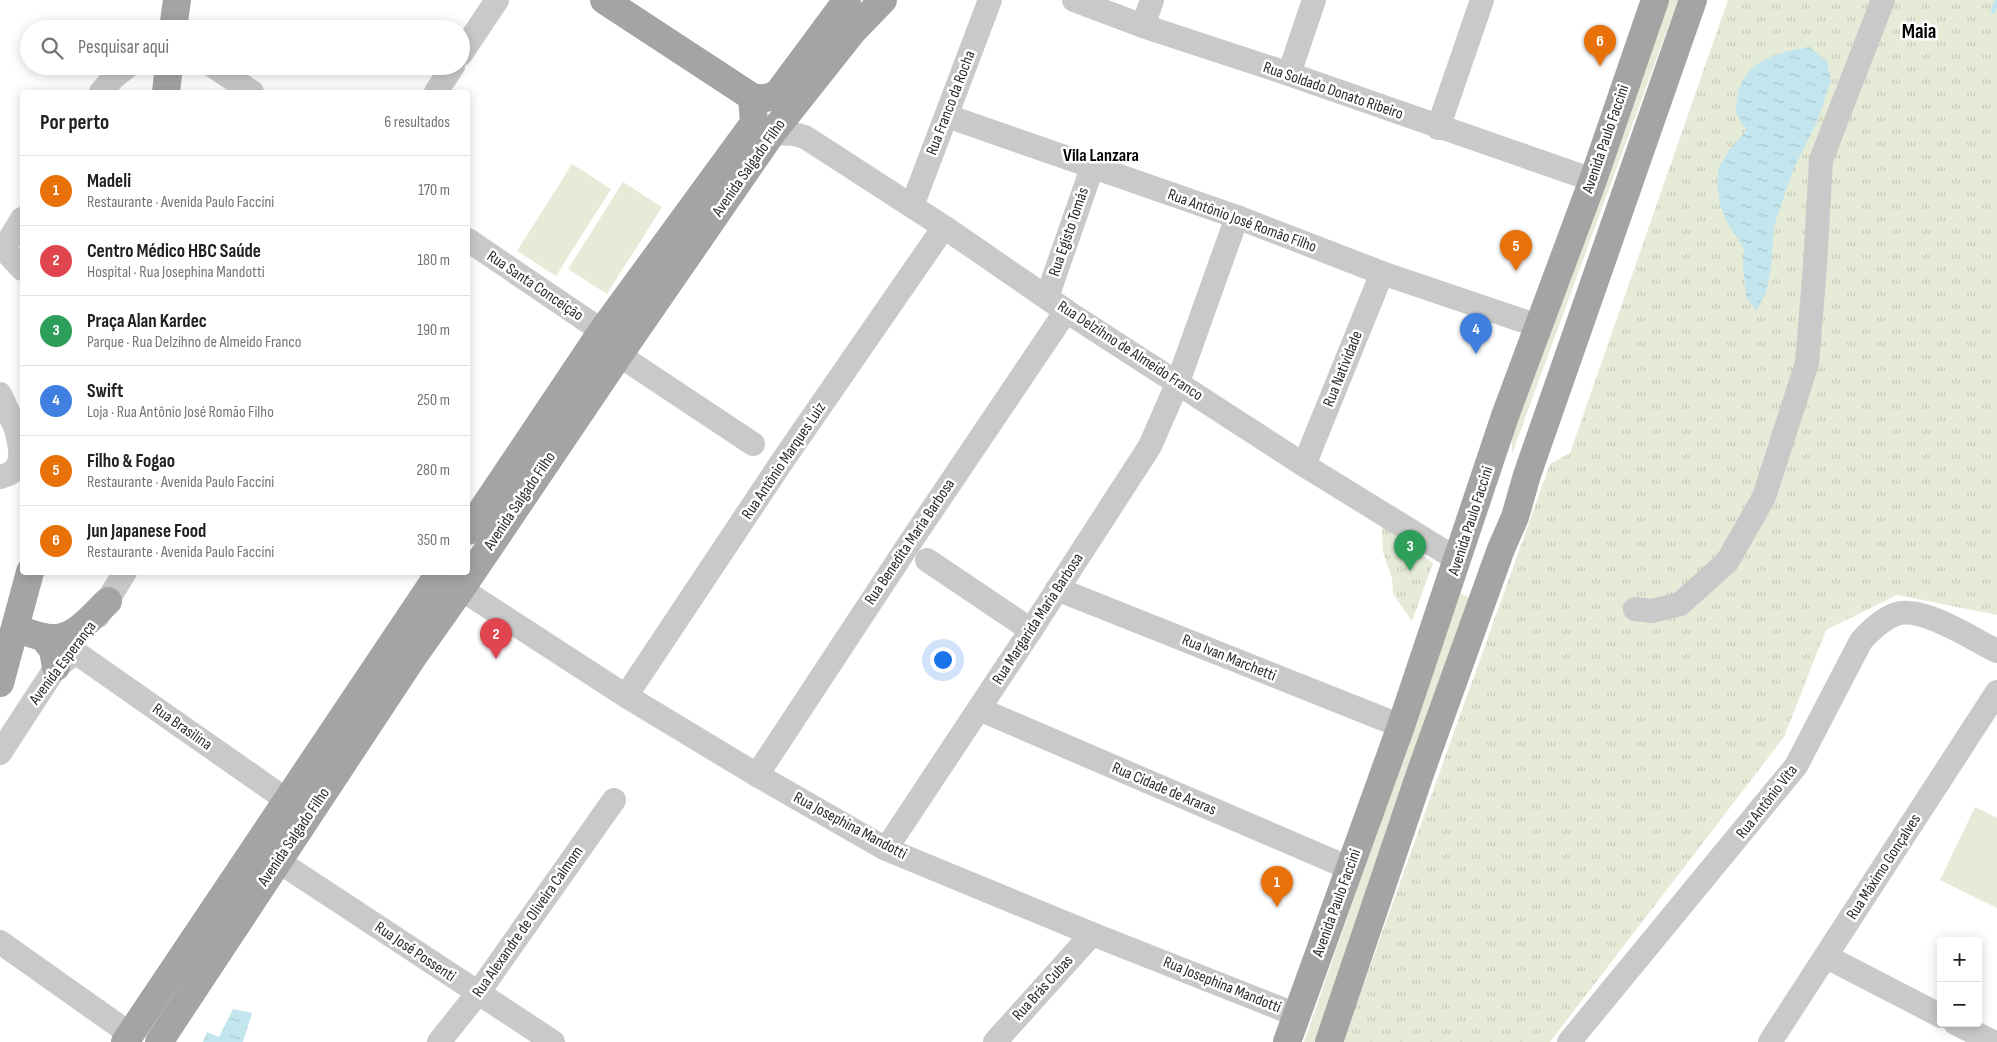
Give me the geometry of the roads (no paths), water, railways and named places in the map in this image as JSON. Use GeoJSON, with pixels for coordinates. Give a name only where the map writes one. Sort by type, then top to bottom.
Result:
{"type":"FeatureCollection","features":[{"type":"Feature","properties":{"kind":"main road"},"geometry":{"type":"LineString","coordinates":[[174,20],[177,0]]}},
{"type":"Feature","properties":{"kind":"main road"},"geometry":{"type":"LineString","coordinates":[[604,0],[752,97]]}},
{"type":"Feature","properties":{"kind":"main road","name":"Avenida Salgado Filho"},"geometry":{"type":"LineString","coordinates":[[160,1042],[411,660],[772,133],[853,31],[883,0]]}},
{"type":"Feature","properties":{"kind":"main road","name":"Avenida Paulo Faccini"},"geometry":{"type":"LineString","coordinates":[[1287,1042],[1402,726],[1505,416],[1592,180],[1655,0]]}},
{"type":"Feature","properties":{"kind":"main road"},"geometry":{"type":"LineString","coordinates":[[1329,1042],[1424,763],[1515,517],[1527,475],[1693,0]]}},
{"type":"Feature","properties":{"kind":"main road","name":"Avenida Salgado Filho"},"geometry":{"type":"LineString","coordinates":[[470,529],[602,331],[754,123],[752,97],[766,99],[778,93],[843,4]]}},
{"type":"Feature","properties":{"kind":"main road"},"geometry":{"type":"LineString","coordinates":[[166,90],[168,75]]}},
{"type":"Feature","properties":{"kind":"main road"},"geometry":{"type":"LineString","coordinates":[[1505,416],[1506,426],[1497,454],[1498,462],[1504,473],[1516,477],[1527,475]]}},
{"type":"Feature","properties":{"kind":"main road"},"geometry":{"type":"LineString","coordinates":[[1458,560],[1474,578],[1483,600]]}},
{"type":"Feature","properties":{"kind":"main road"},"geometry":{"type":"LineString","coordinates":[[0,683],[29,575]]}},
{"type":"Feature","properties":{"kind":"main road","name":"Avenida Salgado Filho"},"geometry":{"type":"LineString","coordinates":[[128,1038],[438,575]]}},
{"type":"Feature","properties":{"kind":"main road"},"geometry":{"type":"LineString","coordinates":[[16,628],[43,637],[62,638],[75,631],[108,601]]}},
{"type":"Feature","properties":{"kind":"main road"},"geometry":{"type":"LineString","coordinates":[[43,637],[53,650],[66,660]]}},
{"type":"Feature","properties":{"kind":"street"},"geometry":{"type":"LineString","coordinates":[[470,40],[497,0]]}},
{"type":"Feature","properties":{"kind":"street","name":"Rua Franco da Rocha"},"geometry":{"type":"LineString","coordinates":[[912,206],[990,0]]}},
{"type":"Feature","properties":{"kind":"street","name":"Rua Soldado Donato Ribeiro"},"geometry":{"type":"LineString","coordinates":[[1074,0],[1143,26],[1289,74],[1438,128],[1592,180]]}},
{"type":"Feature","properties":{"kind":"street"},"geometry":{"type":"LineString","coordinates":[[1143,26],[1152,0]]}},
{"type":"Feature","properties":{"kind":"street"},"geometry":{"type":"LineString","coordinates":[[1289,74],[1314,0]]}},
{"type":"Feature","properties":{"kind":"street"},"geometry":{"type":"LineString","coordinates":[[1438,128],[1482,0]]}},
{"type":"Feature","properties":{"kind":"street"},"geometry":{"type":"LineString","coordinates":[[1643,610],[1680,604],[1727,562],[1764,497],[1807,363],[1821,160],[1883,0]]}},
{"type":"Feature","properties":{"kind":"street"},"geometry":{"type":"LineString","coordinates":[[103,90],[117,75]]}},
{"type":"Feature","properties":{"kind":"street"},"geometry":{"type":"LineString","coordinates":[[226,75],[249,90]]}},
{"type":"Feature","properties":{"kind":"street"},"geometry":{"type":"LineString","coordinates":[[437,90],[447,75]]}},
{"type":"Feature","properties":{"kind":"street"},"geometry":{"type":"LineString","coordinates":[[798,101],[798,116],[806,137]]}},
{"type":"Feature","properties":{"kind":"street","name":"Rua Antônio José Romão Filho"},"geometry":{"type":"LineString","coordinates":[[947,116],[1237,217],[1382,273],[1538,326]]}},
{"type":"Feature","properties":{"kind":"street","name":"Rua Delzihno de Almeido Franco"},"geometry":{"type":"LineString","coordinates":[[772,133],[794,134],[806,137],[944,227],[1066,311],[1304,465],[1458,560]]}},
{"type":"Feature","properties":{"kind":"street","name":"Rua Egisto Tomás"},"geometry":{"type":"LineString","coordinates":[[1047,297],[1092,168]]}},
{"type":"Feature","properties":{"kind":"street","name":"Rua Margarida Maria Barbosa"},"geometry":{"type":"LineString","coordinates":[[886,849],[1150,446],[1178,382],[1237,217]]}},
{"type":"Feature","properties":{"kind":"street"},"geometry":{"type":"LineString","coordinates":[[1,255],[20,222]]}},
{"type":"Feature","properties":{"kind":"street","name":"Rua Antônio Marques Luiz"},"geometry":{"type":"LineString","coordinates":[[626,696],[781,463],[944,227]]}},
{"type":"Feature","properties":{"kind":"street","name":"Rua Santa Conceição"},"geometry":{"type":"LineString","coordinates":[[470,241],[602,331]]}},
{"type":"Feature","properties":{"kind":"street"},"geometry":{"type":"LineString","coordinates":[[1,255],[20,268]]}},
{"type":"Feature","properties":{"kind":"street"},"geometry":{"type":"LineString","coordinates":[[1,255],[20,273]]}},
{"type":"Feature","properties":{"kind":"street","name":"Rua Natividade"},"geometry":{"type":"LineString","coordinates":[[1304,465],[1382,273]]}},
{"type":"Feature","properties":{"kind":"street","name":"Rua Benedita Maria Barbosa"},"geometry":{"type":"LineString","coordinates":[[757,775],[906,547],[1066,311]]}},
{"type":"Feature","properties":{"kind":"street"},"geometry":{"type":"LineString","coordinates":[[619,355],[753,444]]}},
{"type":"Feature","properties":{"kind":"street"},"geometry":{"type":"LineString","coordinates":[[0,394],[19,433]]}},
{"type":"Feature","properties":{"kind":"street"},"geometry":{"type":"LineString","coordinates":[[0,477],[11,472],[20,461]]}},
{"type":"Feature","properties":{"kind":"street"},"geometry":{"type":"LineString","coordinates":[[927,560],[1031,630]]}},
{"type":"Feature","properties":{"kind":"street","name":"Avenida Esperança"},"geometry":{"type":"LineString","coordinates":[[0,752],[108,601],[123,575]]}},
{"type":"Feature","properties":{"kind":"street","name":"Rua Josephina Mandotti"},"geometry":{"type":"LineString","coordinates":[[461,589],[626,696],[757,775],[886,849],[1092,934],[1297,1015]]}},
{"type":"Feature","properties":{"kind":"street","name":"Rua Ivan Marchetti"},"geometry":{"type":"LineString","coordinates":[[1057,589],[1402,726]]}},
{"type":"Feature","properties":{"kind":"street","name":"Rua Antônio Vita"},"geometry":{"type":"LineString","coordinates":[[1569,1042],[1796,766],[1861,641],[1868,633],[1895,614],[1905,612],[1930,617],[1997,651]]}},
{"type":"Feature","properties":{"kind":"street","name":"Rua Brasilina"},"geometry":{"type":"LineString","coordinates":[[66,660],[288,801]]}},
{"type":"Feature","properties":{"kind":"street","name":"Rua Máximo Gonçalves"},"geometry":{"type":"LineString","coordinates":[[1770,1042],[1997,692]]}},
{"type":"Feature","properties":{"kind":"street","name":"Rua Cidade de Araras"},"geometry":{"type":"LineString","coordinates":[[979,709],[1349,868]]}},
{"type":"Feature","properties":{"kind":"street","name":"Rua Alexandre de Oliveira Calmom"},"geometry":{"type":"LineString","coordinates":[[439,1042],[478,993],[614,800]]}},
{"type":"Feature","properties":{"kind":"street","name":"Rua José Possenti"},"geometry":{"type":"LineString","coordinates":[[278,861],[553,1042]]}},
{"type":"Feature","properties":{"kind":"street","name":"Rua Brás Cubas"},"geometry":{"type":"LineString","coordinates":[[994,1042],[1092,934]]}},
{"type":"Feature","properties":{"kind":"street"},"geometry":{"type":"LineString","coordinates":[[0,942],[128,1038]]}},
{"type":"Feature","properties":{"kind":"street"},"geometry":{"type":"LineString","coordinates":[[1826,957],[1937,1019]]}},
{"type":"Feature","properties":{"kind":"street"},"geometry":{"type":"LineString","coordinates":[[1951,1027],[1993,1042]]}},
{"type":"Feature","properties":{"kind":"water"},"geometry":{"type":"Polygon","coordinates":[[[1809,47],[1827,61],[1831,81],[1817,122],[1793,170],[1774,226],[1771,268],[1766,293],[1756,311],[1746,296],[1743,267],[1744,249],[1727,222],[1720,205],[1717,184],[1719,167],[1729,150],[1747,130],[1739,119],[1736,108],[1742,82],[1748,73],[1775,55],[1809,47]]]}},
{"type":"Feature","properties":{"kind":"water"},"geometry":{"type":"Polygon","coordinates":[[[233,1009],[252,1013],[243,1042],[203,1042],[207,1032],[219,1037],[233,1009]]]}},
{"type":"Feature","properties":{"kind":"waterway"},"geometry":{"type":"LineString","coordinates":[[1993,11],[1997,0]]}},
{"type":"Feature","properties":{"kind":"place","name":"Jun Japanese Food"},"geometry":{"type":"Point","coordinates":[1600,66]}},
{"type":"Feature","properties":{"kind":"place","name":"Filho & Fogao"},"geometry":{"type":"Point","coordinates":[1516,271]}},
{"type":"Feature","properties":{"kind":"place","name":"Swift"},"geometry":{"type":"Point","coordinates":[1476,354]}},
{"type":"Feature","properties":{"kind":"place","name":"Praça Alan Kardec"},"geometry":{"type":"Point","coordinates":[1410,571]}},
{"type":"Feature","properties":{"kind":"place","name":"Centro Médico HBC Saúde"},"geometry":{"type":"Point","coordinates":[496,659]}},
{"type":"Feature","properties":{"kind":"place","name":"Madeli"},"geometry":{"type":"Point","coordinates":[1277,907]}},
{"type":"Feature","properties":{"kind":"district","name":"Maia"},"geometry":{"type":"Point","coordinates":[1919,31]}},
{"type":"Feature","properties":{"kind":"district","name":"Vila Lanzara"},"geometry":{"type":"Point","coordinates":[1101,155]}}]}
